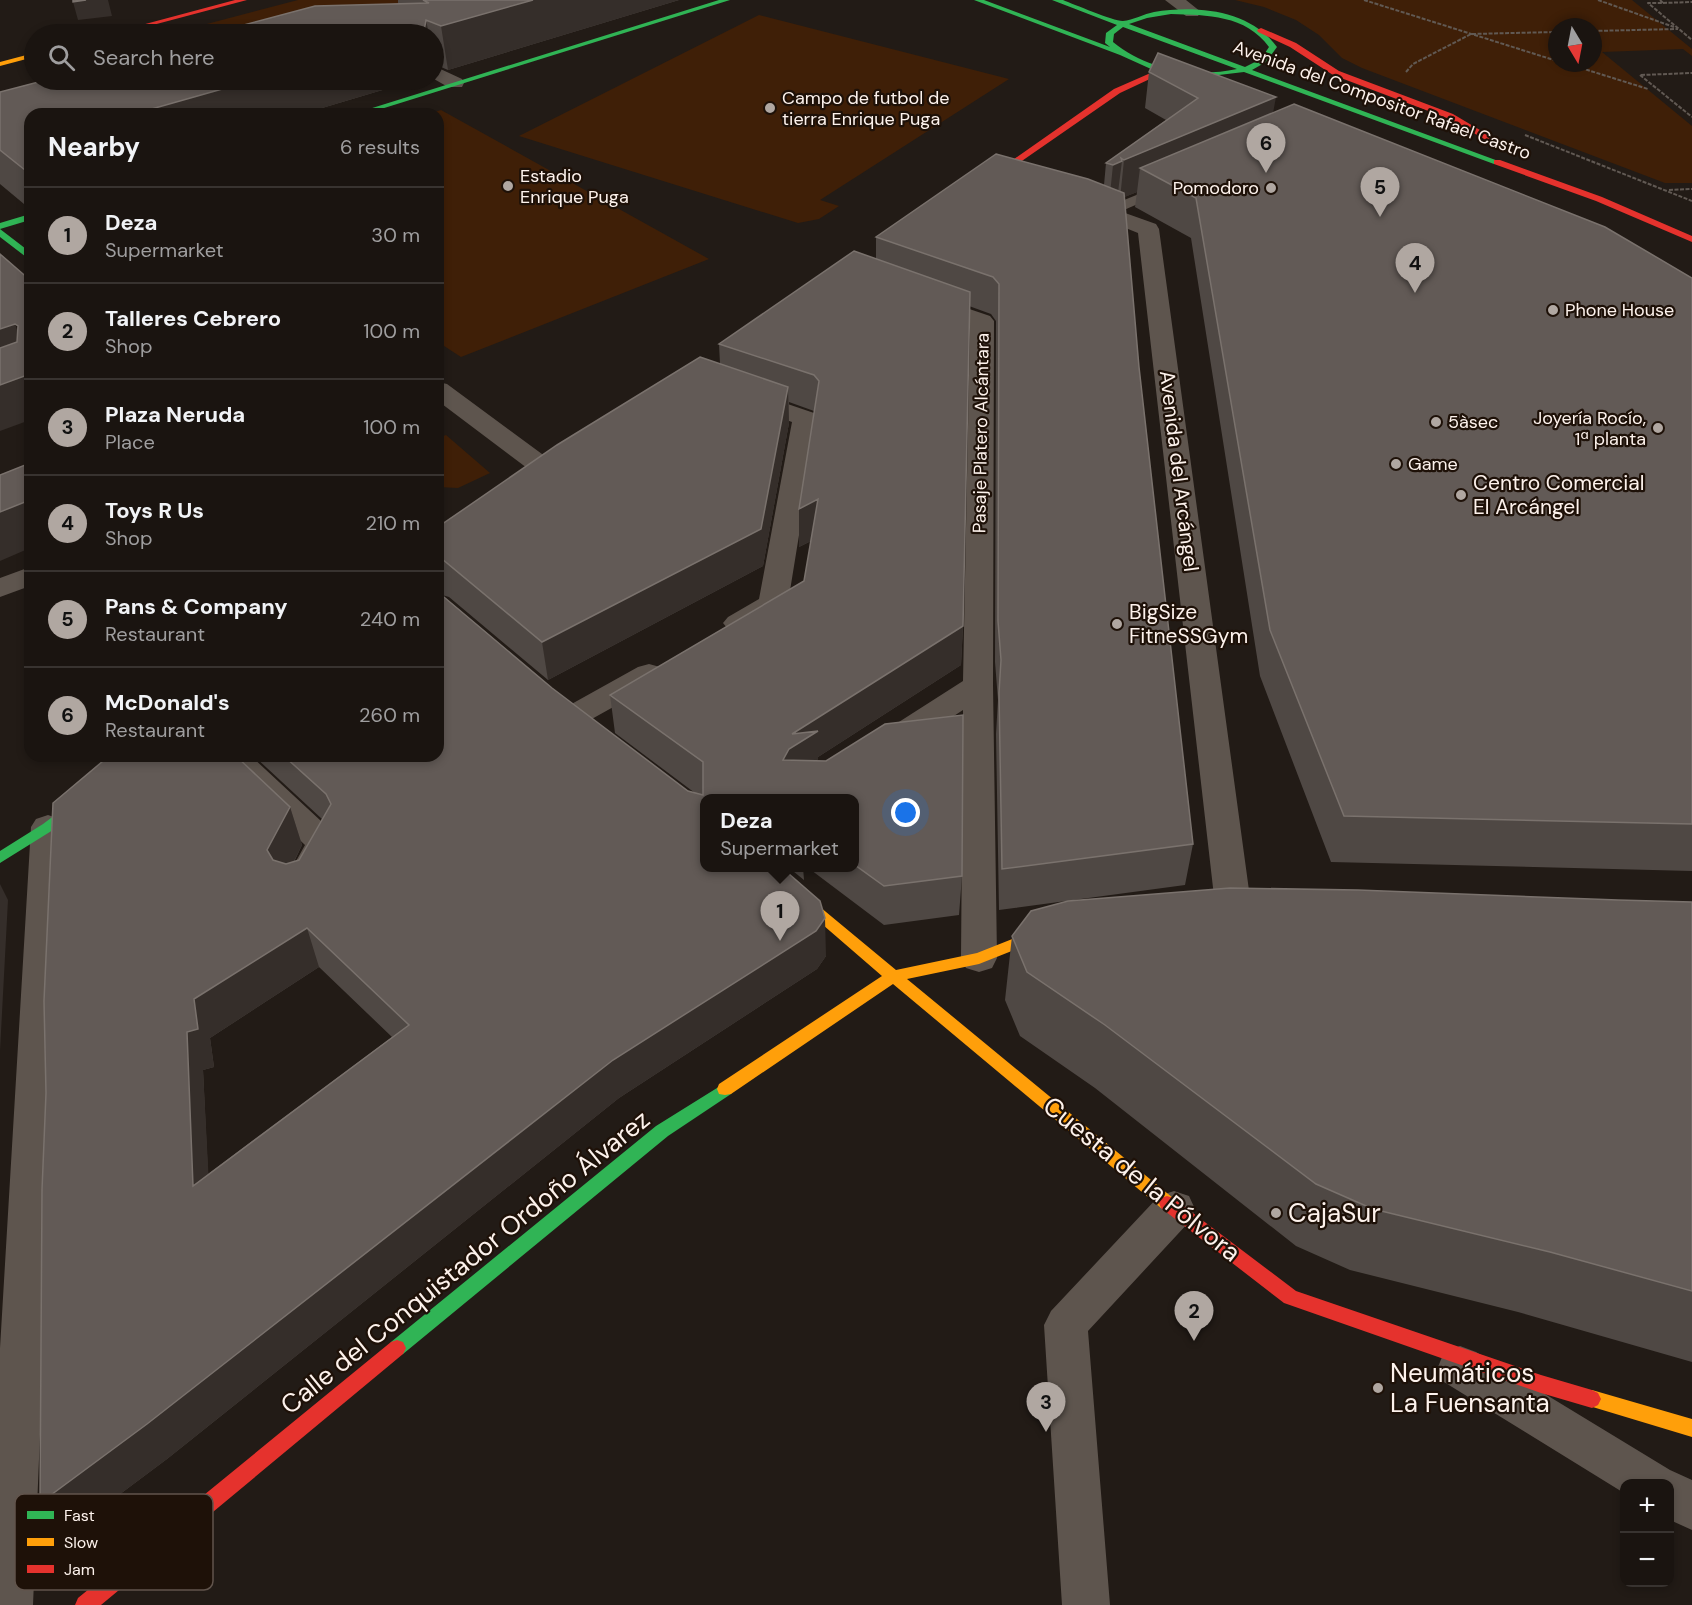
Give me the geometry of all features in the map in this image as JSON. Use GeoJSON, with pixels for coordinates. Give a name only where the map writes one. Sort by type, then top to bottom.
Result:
{"type":"FeatureCollection","features":[{"type":"Feature","properties":{"kind":"street"},"geometry":{"type":"LineString","coordinates":[[151,24],[243,0]]}},
{"type":"Feature","properties":{"kind":"street"},"geometry":{"type":"LineString","coordinates":[[444,86],[726,0]]}},
{"type":"Feature","properties":{"kind":"street"},"geometry":{"type":"LineString","coordinates":[[978,0],[1118,53],[1146,66],[1165,70],[1221,73],[1271,61],[1273,47],[1271,40],[1261,30]]}},
{"type":"Feature","properties":{"kind":"street","name":"Avenida del Compositor Rafael Castro"},"geometry":{"type":"LineString","coordinates":[[1056,0],[1599,199],[1692,239]]}},
{"type":"Feature","properties":{"kind":"street"},"geometry":{"type":"LineString","coordinates":[[1174,0],[1192,12]]}},
{"type":"Feature","properties":{"kind":"street"},"geometry":{"type":"LineString","coordinates":[[1122,8],[1177,27]]}},
{"type":"Feature","properties":{"kind":"street","name":"Avenida del Compositor Rafael Castro"},"geometry":{"type":"LineString","coordinates":[[1143,15],[1192,12],[1242,21],[1293,45],[1336,74],[1450,116],[1502,144],[1321,79]]}},
{"type":"Feature","properties":{"kind":"street"},"geometry":{"type":"LineString","coordinates":[[1118,53],[1109,43],[1110,33],[1119,23],[1143,15]]}},
{"type":"Feature","properties":{"kind":"street","name":"Avenida del Compositor Rafael Castro"},"geometry":{"type":"LineString","coordinates":[[1243,51],[1271,61]]}},
{"type":"Feature","properties":{"kind":"street"},"geometry":{"type":"LineString","coordinates":[[0,64],[24,58]]}},
{"type":"Feature","properties":{"kind":"street"},"geometry":{"type":"LineString","coordinates":[[972,191],[1117,91],[1165,70],[1207,86]]}},
{"type":"Feature","properties":{"kind":"street"},"geometry":{"type":"LineString","coordinates":[[444,77],[455,83]]}},
{"type":"Feature","properties":{"kind":"street"},"geometry":{"type":"LineString","coordinates":[[376,108],[433,90]]}},
{"type":"Feature","properties":{"kind":"street"},"geometry":{"type":"LineString","coordinates":[[1001,172],[1032,184]]}},
{"type":"Feature","properties":{"kind":"street","name":"Avenida del Arcángel"},"geometry":{"type":"LineString","coordinates":[[1063,196],[1148,229],[1234,906]]}},
{"type":"Feature","properties":{"kind":"street"},"geometry":{"type":"LineString","coordinates":[[0,226],[24,219]]}},
{"type":"Feature","properties":{"kind":"street"},"geometry":{"type":"LineString","coordinates":[[0,232],[24,252]]}},
{"type":"Feature","properties":{"kind":"street","name":"Pasaje Platero Alcántara"},"geometry":{"type":"LineString","coordinates":[[904,293],[982,321],[978,685],[980,958]]}},
{"type":"Feature","properties":{"kind":"street"},"geometry":{"type":"LineString","coordinates":[[712,638],[773,603],[805,418],[718,388]]}},
{"type":"Feature","properties":{"kind":"street"},"geometry":{"type":"LineString","coordinates":[[449,410],[552,474]]}},
{"type":"Feature","properties":{"kind":"street"},"geometry":{"type":"LineString","coordinates":[[0,588],[24,578]]}},
{"type":"Feature","properties":{"kind":"street"},"geometry":{"type":"LineString","coordinates":[[570,718],[672,661]]}},
{"type":"Feature","properties":{"kind":"street"},"geometry":{"type":"LineString","coordinates":[[861,761],[978,685]]}},
{"type":"Feature","properties":{"kind":"street"},"geometry":{"type":"LineString","coordinates":[[0,858],[48,827],[135,762]]}},
{"type":"Feature","properties":{"kind":"street"},"geometry":{"type":"LineString","coordinates":[[237,762],[323,842],[299,888]]}},
{"type":"Feature","properties":{"kind":"street"},"geometry":{"type":"LineString","coordinates":[[9,1605],[48,827]]}},
{"type":"Feature","properties":{"kind":"street","name":"Cuesta de la Pólvora"},"geometry":{"type":"LineString","coordinates":[[770,872],[892,977],[1011,1072],[1174,1209],[1290,1297],[1541,1384],[1692,1428]]}},
{"type":"Feature","properties":{"kind":"street"},"geometry":{"type":"LineString","coordinates":[[892,977],[980,958],[1020,942],[1065,934]]}},
{"type":"Feature","properties":{"kind":"street","name":"Calle del Conquistador Ordoño Álvarez"},"geometry":{"type":"LineString","coordinates":[[213,1500],[662,1131],[892,977]]}},
{"type":"Feature","properties":{"kind":"street"},"geometry":{"type":"LineString","coordinates":[[1086,1605],[1066,1325],[1174,1209]]}},
{"type":"Feature","properties":{"kind":"street","name":"Cuesta de la Pólvora"},"geometry":{"type":"LineString","coordinates":[[1416,1341],[1645,1479]]}},
{"type":"Feature","properties":{"kind":"street"},"geometry":{"type":"LineString","coordinates":[[1674,1496],[1692,1507]]}},
{"type":"Feature","properties":{"kind":"street","name":"Calle del Conquistador Ordoño Álvarez"},"geometry":{"type":"LineString","coordinates":[[85,1605],[103,1590]]}},
{"type":"Feature","properties":{"kind":"lane"},"geometry":{"type":"LineString","coordinates":[[1105,213],[1180,180]]}},
{"type":"Feature","properties":{"kind":"path"},"geometry":{"type":"LineString","coordinates":[[1364,0],[1548,58]]}},
{"type":"Feature","properties":{"kind":"path"},"geometry":{"type":"LineString","coordinates":[[1598,0],[1678,29]]}},
{"type":"Feature","properties":{"kind":"path"},"geometry":{"type":"LineString","coordinates":[[1660,0],[1663,3]]}},
{"type":"Feature","properties":{"kind":"path"},"geometry":{"type":"LineString","coordinates":[[1692,2],[1648,3],[1692,40]]}},
{"type":"Feature","properties":{"kind":"path"},"geometry":{"type":"LineString","coordinates":[[1602,31],[1678,29]]}},
{"type":"Feature","properties":{"kind":"path"},"geometry":{"type":"LineString","coordinates":[[1401,79],[1413,64],[1471,34],[1548,32]]}},
{"type":"Feature","properties":{"kind":"path"},"geometry":{"type":"LineString","coordinates":[[1593,72],[1648,89]]}},
{"type":"Feature","properties":{"kind":"path"},"geometry":{"type":"LineString","coordinates":[[1692,73],[1640,75],[1692,117]]}},
{"type":"Feature","properties":{"kind":"path"},"geometry":{"type":"LineString","coordinates":[[1522,135],[1692,201]]}},
{"type":"Feature","properties":{"kind":"path"},"geometry":{"type":"LineString","coordinates":[[1667,190],[1692,189]]}},
{"type":"Feature","properties":{"kind":"shaded area"},"geometry":{"type":"Polygon","coordinates":[[[298,0],[432,0],[345,24],[207,24],[298,0]]]}},
{"type":"Feature","properties":{"kind":"shaded area"},"geometry":{"type":"Polygon","coordinates":[[[1235,0],[1632,0],[1692,49],[1692,56],[1683,49],[1602,52],[1692,126],[1692,183],[1665,183],[1362,68],[1342,58],[1319,35],[1296,20],[1264,7],[1235,0]]]}},
{"type":"Feature","properties":{"kind":"shaded area","name":"Campo de futbol de tierra Enrique Puga"},"geometry":{"type":"Polygon","coordinates":[[[759,15],[1009,79],[820,200],[839,206],[819,219],[798,223],[519,136],[759,15]]]}},
{"type":"Feature","properties":{"kind":"shaded area","name":"Estadio Enrique Puga"},"geometry":{"type":"Polygon","coordinates":[[[444,112],[709,259],[461,357],[444,346],[444,112]]]}},
{"type":"Feature","properties":{"kind":"shaded area"},"geometry":{"type":"Polygon","coordinates":[[[446,435],[490,473],[458,488],[444,487],[444,436],[446,435]]]}},
{"type":"Feature","properties":{"kind":"building"},"geometry":{"type":"Polygon","coordinates":[[[423,0],[533,0],[444,25],[426,20],[425,24],[248,24],[315,6],[429,3],[423,0]]]}},
{"type":"Feature","properties":{"kind":"building"},"geometry":{"type":"Polygon","coordinates":[[[1158,53],[1276,97],[1124,160],[1121,158],[1122,161],[1113,165],[1106,163],[1198,98],[1149,72],[1158,53]]]}},
{"type":"Feature","properties":{"kind":"building"},"geometry":{"type":"Polygon","coordinates":[[[24,86],[24,90],[219,90],[155,108],[24,108],[24,169],[0,150],[0,92],[24,86]]]}},
{"type":"Feature","properties":{"kind":"building","name":"Centro Comercial El Arcángel"},"geometry":{"type":"Polygon","coordinates":[[[1294,104],[1605,227],[1692,278],[1692,824],[1344,816],[1270,630],[1196,198],[1140,168],[1294,104]]]}},
{"type":"Feature","properties":{"kind":"building"},"geometry":{"type":"Polygon","coordinates":[[[996,154],[1088,179],[1124,193],[1139,367],[1193,844],[1002,869],[999,693],[1001,660],[998,621],[999,284],[993,277],[876,237],[996,154]]]}},
{"type":"Feature","properties":{"kind":"building"},"geometry":{"type":"Polygon","coordinates":[[[854,251],[970,292],[963,626],[792,734],[818,731],[789,749],[783,760],[826,761],[885,724],[963,715],[962,876],[884,886],[859,868],[859,794],[703,794],[703,762],[610,695],[804,581],[818,499],[799,509],[819,381],[814,375],[719,344],[854,251]]]}},
{"type":"Feature","properties":{"kind":"building"},"geometry":{"type":"Polygon","coordinates":[[[0,254],[24,275],[24,376],[0,385],[0,348],[17,342],[18,326],[15,324],[0,329],[0,254]]]}},
{"type":"Feature","properties":{"kind":"building"},"geometry":{"type":"Polygon","coordinates":[[[700,357],[788,387],[761,529],[542,642],[444,561],[444,523],[557,445],[700,357]]]}},
{"type":"Feature","properties":{"kind":"building"},"geometry":{"type":"Polygon","coordinates":[[[24,465],[24,502],[0,512],[0,475],[24,465]]]}},
{"type":"Feature","properties":{"kind":"building"},"geometry":{"type":"Polygon","coordinates":[[[444,597],[552,688],[688,791],[700,794],[700,872],[787,872],[820,901],[825,918],[816,931],[613,1060],[147,1424],[52,1494],[40,1494],[42,1190],[46,1093],[44,1001],[53,803],[102,762],[242,762],[290,807],[267,850],[273,860],[286,864],[299,860],[331,804],[326,794],[291,762],[444,762],[444,597]],[[307,928],[194,999],[198,1029],[187,1032],[193,1186],[409,1025],[307,928]]]}},
{"type":"Feature","properties":{"kind":"building"},"geometry":{"type":"Polygon","coordinates":[[[1230,888],[1358,890],[1692,902],[1692,1291],[1550,1252],[1373,1209],[1316,1184],[1105,1025],[1027,972],[1012,936],[1031,911],[1068,901],[1230,888]]]}},
{"type":"Feature","properties":{"kind":"traffic: fast"},"geometry":{"type":"LineString","coordinates":[[444,87],[726,0]]}},
{"type":"Feature","properties":{"kind":"traffic: fast"},"geometry":{"type":"LineString","coordinates":[[978,0],[1118,53]]}},
{"type":"Feature","properties":{"kind":"traffic: fast"},"geometry":{"type":"LineString","coordinates":[[1056,0],[1497,162]]}},
{"type":"Feature","properties":{"kind":"traffic: fast"},"geometry":{"type":"LineString","coordinates":[[1171,12],[1199,13],[1242,21],[1265,36],[1273,47],[1264,61],[1249,68],[1235,72],[1202,74],[1168,71],[1140,63],[1109,43],[1110,33],[1124,24],[1146,16],[1171,12]]}},
{"type":"Feature","properties":{"kind":"traffic: fast"},"geometry":{"type":"LineString","coordinates":[[376,108],[435,90]]}},
{"type":"Feature","properties":{"kind":"traffic: fast"},"geometry":{"type":"LineString","coordinates":[[0,226],[24,219]]}},
{"type":"Feature","properties":{"kind":"traffic: fast"},"geometry":{"type":"LineString","coordinates":[[0,232],[24,252]]}},
{"type":"Feature","properties":{"kind":"traffic: fast"},"geometry":{"type":"LineString","coordinates":[[0,858],[48,827],[135,762]]}},
{"type":"Feature","properties":{"kind":"traffic: fast"},"geometry":{"type":"LineString","coordinates":[[397,1348],[662,1131],[725,1089]]}},
{"type":"Feature","properties":{"kind":"traffic: slow"},"geometry":{"type":"LineString","coordinates":[[0,64],[24,58]]}},
{"type":"Feature","properties":{"kind":"traffic: slow"},"geometry":{"type":"LineString","coordinates":[[769,872],[1167,1203]]}},
{"type":"Feature","properties":{"kind":"traffic: slow"},"geometry":{"type":"LineString","coordinates":[[725,1089],[892,977],[979,958],[1020,942],[1055,936]]}},
{"type":"Feature","properties":{"kind":"traffic: slow"},"geometry":{"type":"LineString","coordinates":[[1592,1399],[1692,1428]]}},
{"type":"Feature","properties":{"kind":"traffic: jam"},"geometry":{"type":"LineString","coordinates":[[151,24],[243,0]]}},
{"type":"Feature","properties":{"kind":"traffic: jam"},"geometry":{"type":"LineString","coordinates":[[1261,30],[1293,45],[1336,73],[1450,116],[1496,142]]}},
{"type":"Feature","properties":{"kind":"traffic: jam"},"geometry":{"type":"LineString","coordinates":[[981,185],[1117,91],[1165,70]]}},
{"type":"Feature","properties":{"kind":"traffic: jam"},"geometry":{"type":"LineString","coordinates":[[1497,162],[1599,199],[1692,239]]}},
{"type":"Feature","properties":{"kind":"traffic: jam"},"geometry":{"type":"LineString","coordinates":[[1167,1203],[1290,1297],[1541,1384],[1592,1399]]}},
{"type":"Feature","properties":{"kind":"traffic: jam"},"geometry":{"type":"LineString","coordinates":[[213,1500],[397,1348]]}},
{"type":"Feature","properties":{"kind":"traffic: jam"},"geometry":{"type":"LineString","coordinates":[[85,1605],[103,1590]]}},
{"type":"Feature","properties":{"kind":"place","name":"Campo de futbol de tierra Enrique Puga"},"geometry":{"type":"Point","coordinates":[770,108]}},
{"type":"Feature","properties":{"kind":"place","name":"McDonald's"},"geometry":{"type":"Point","coordinates":[1266,173]}},
{"type":"Feature","properties":{"kind":"place","name":"Estadio Enrique Puga"},"geometry":{"type":"Point","coordinates":[508,186]}},
{"type":"Feature","properties":{"kind":"place","name":"Pomodoro"},"geometry":{"type":"Point","coordinates":[1271,188]}},
{"type":"Feature","properties":{"kind":"place","name":"Pans & Company"},"geometry":{"type":"Point","coordinates":[1380,217]}},
{"type":"Feature","properties":{"kind":"place","name":"Toys R Us"},"geometry":{"type":"Point","coordinates":[1415,293]}},
{"type":"Feature","properties":{"kind":"place","name":"Phone House"},"geometry":{"type":"Point","coordinates":[1553,310]}},
{"type":"Feature","properties":{"kind":"place","name":"5àsec"},"geometry":{"type":"Point","coordinates":[1436,422]}},
{"type":"Feature","properties":{"kind":"place","name":"Joyería Rocío, 1ª planta"},"geometry":{"type":"Point","coordinates":[1658,428]}},
{"type":"Feature","properties":{"kind":"place","name":"Game"},"geometry":{"type":"Point","coordinates":[1396,464]}},
{"type":"Feature","properties":{"kind":"place","name":"Centro Comercial El Arcángel"},"geometry":{"type":"Point","coordinates":[1461,495]}},
{"type":"Feature","properties":{"kind":"place","name":"BigSize FitneSSGym"},"geometry":{"type":"Point","coordinates":[1117,624]}},
{"type":"Feature","properties":{"kind":"place","name":"Deza"},"geometry":{"type":"Point","coordinates":[780,941]}},
{"type":"Feature","properties":{"kind":"place","name":"CajaSur"},"geometry":{"type":"Point","coordinates":[1276,1213]}},
{"type":"Feature","properties":{"kind":"place","name":"Talleres Cebrero"},"geometry":{"type":"Point","coordinates":[1194,1341]}},
{"type":"Feature","properties":{"kind":"place","name":"Neumáticos La Fuensanta"},"geometry":{"type":"Point","coordinates":[1378,1388]}},
{"type":"Feature","properties":{"kind":"place","name":"Plaza Neruda"},"geometry":{"type":"Point","coordinates":[1046,1432]}}]}
